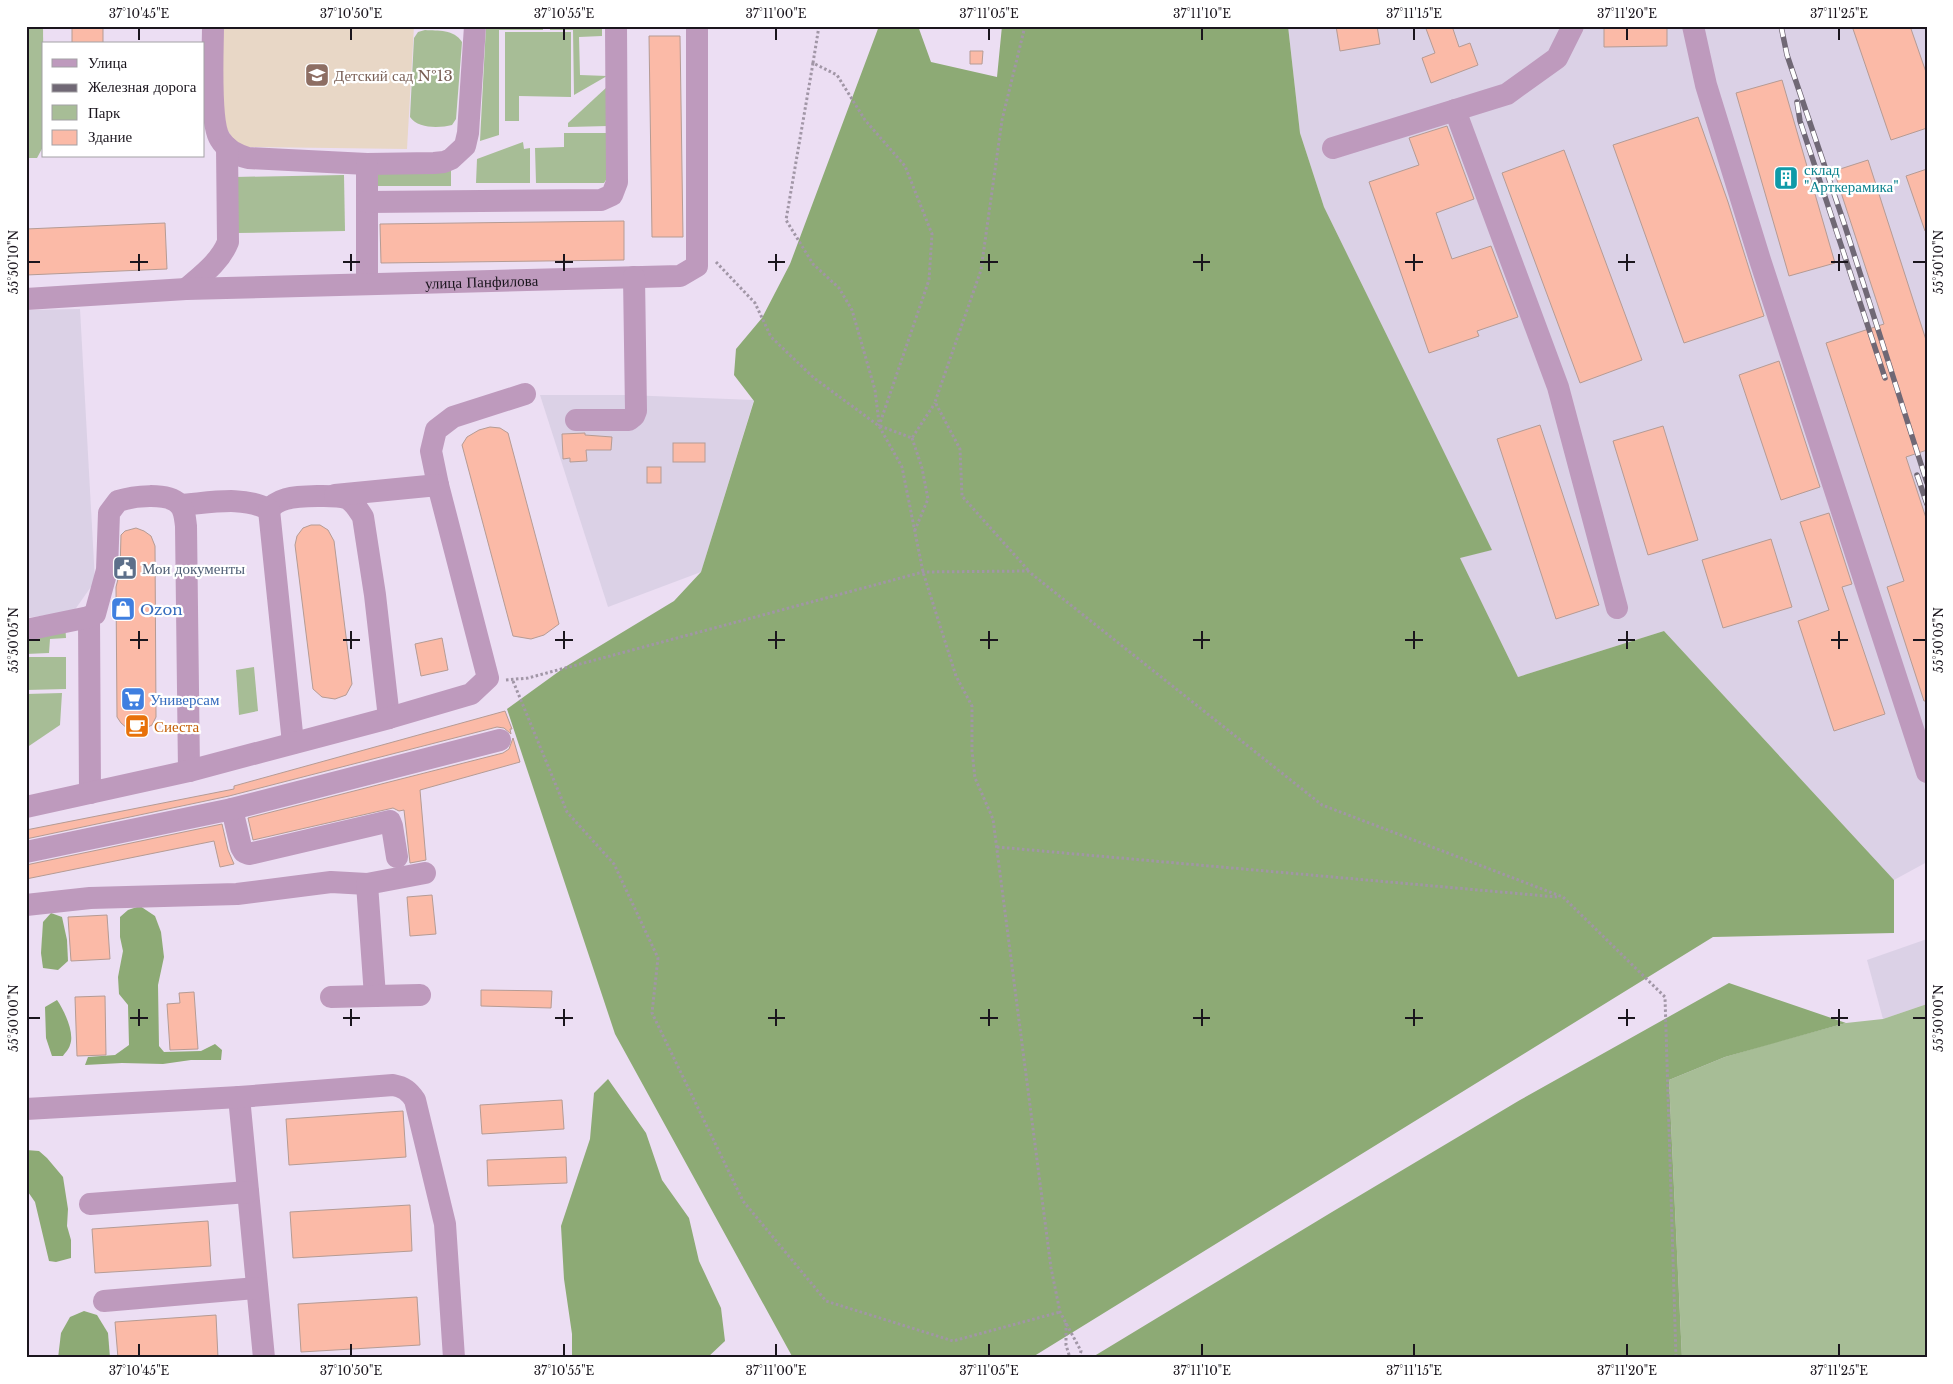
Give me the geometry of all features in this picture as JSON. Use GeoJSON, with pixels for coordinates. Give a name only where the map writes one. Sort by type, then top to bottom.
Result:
{"type":"FeatureCollection","features":[{"type":"Feature","properties":{"kind":"street"},"geometry":{"type":"LineString","coordinates":[[213,26],[214,122],[219,138],[226,147],[238,155],[248,158],[367,164],[444,162],[461,150],[468,133],[476,26]]}},
{"type":"Feature","properties":{"kind":"street"},"geometry":{"type":"LineString","coordinates":[[367,202],[601,200],[612,195],[617,182],[616,26]]}},
{"type":"Feature","properties":{"kind":"street","name":"улица Панфилова"},"geometry":{"type":"LineString","coordinates":[[26,298],[186,289],[680,276],[697,266],[697,26]]}},
{"type":"Feature","properties":{"kind":"street"},"geometry":{"type":"LineString","coordinates":[[1333,148],[1507,94],[1557,58],[1573,26]]}},
{"type":"Feature","properties":{"kind":"street"},"geometry":{"type":"LineString","coordinates":[[1693,26],[1706,85],[1760,260],[1927,772]]}},
{"type":"Feature","properties":{"kind":"street"},"geometry":{"type":"LineString","coordinates":[[1455,110],[1558,388],[1617,608]]}},
{"type":"Feature","properties":{"kind":"street"},"geometry":{"type":"LineString","coordinates":[[186,289],[217,262],[228,242],[226,147]]}},
{"type":"Feature","properties":{"kind":"street"},"geometry":{"type":"LineString","coordinates":[[367,164],[368,284]]}},
{"type":"Feature","properties":{"kind":"street"},"geometry":{"type":"LineString","coordinates":[[576,420],[629,420],[636,411],[634,277]]}},
{"type":"Feature","properties":{"kind":"street"},"geometry":{"type":"LineString","coordinates":[[26,807],[189,771],[389,718],[471,694],[488,678],[438,484],[432,451],[436,430],[453,416],[525,394]]}},
{"type":"Feature","properties":{"kind":"street"},"geometry":{"type":"LineString","coordinates":[[293,743],[269,510],[273,505],[285,499],[438,484]]}},
{"type":"Feature","properties":{"kind":"street"},"geometry":{"type":"LineString","coordinates":[[335,495],[348,499],[358,508],[363,517],[375,595],[389,718]]}},
{"type":"Feature","properties":{"kind":"street"},"geometry":{"type":"LineString","coordinates":[[26,630],[89,617],[95,614],[107,570],[109,513],[118,501],[129,497],[162,496],[172,499],[180,505],[184,513],[186,526],[189,771]]}},
{"type":"Feature","properties":{"kind":"street"},"geometry":{"type":"LineString","coordinates":[[180,505],[247,502],[259,504],[269,510]]}},
{"type":"Feature","properties":{"kind":"street"},"geometry":{"type":"LineString","coordinates":[[89,617],[90,793]]}},
{"type":"Feature","properties":{"kind":"street"},"geometry":{"type":"LineString","coordinates":[[26,852],[232,809],[500,740]]}},
{"type":"Feature","properties":{"kind":"street"},"geometry":{"type":"LineString","coordinates":[[232,809],[241,847],[244,852],[249,854],[390,821],[397,857]]}},
{"type":"Feature","properties":{"kind":"street"},"geometry":{"type":"LineString","coordinates":[[26,905],[90,898],[237,894],[331,882],[366,884],[425,873]]}},
{"type":"Feature","properties":{"kind":"street"},"geometry":{"type":"LineString","coordinates":[[366,884],[375,996]]}},
{"type":"Feature","properties":{"kind":"street"},"geometry":{"type":"LineString","coordinates":[[331,997],[420,995]]}},
{"type":"Feature","properties":{"kind":"street"},"geometry":{"type":"LineString","coordinates":[[26,1109],[239,1098],[393,1085],[402,1087],[415,1100],[445,1224],[454,1358]]}},
{"type":"Feature","properties":{"kind":"street"},"geometry":{"type":"LineString","coordinates":[[239,1098],[264,1358]]}},
{"type":"Feature","properties":{"kind":"street"},"geometry":{"type":"LineString","coordinates":[[90,1204],[248,1192]]}},
{"type":"Feature","properties":{"kind":"street"},"geometry":{"type":"LineString","coordinates":[[104,1301],[257,1288]]}},
{"type":"Feature","properties":{"kind":"path"},"geometry":{"type":"LineString","coordinates":[[820,26],[786,220],[814,264],[839,288],[852,310],[876,390],[879,426],[902,467],[923,572],[956,676],[972,706],[972,751],[975,778],[993,819],[1051,1268],[1060,1312],[1081,1351],[1079,1358]]}},
{"type":"Feature","properties":{"kind":"path"},"geometry":{"type":"LineString","coordinates":[[912,438],[935,402],[981,270],[1002,120],[1025,26]]}},
{"type":"Feature","properties":{"kind":"path"},"geometry":{"type":"LineString","coordinates":[[812,63],[837,75],[865,120],[905,166],[932,234],[930,280],[879,426]]}},
{"type":"Feature","properties":{"kind":"path"},"geometry":{"type":"LineString","coordinates":[[697,241],[755,303],[771,337],[814,378],[879,426],[912,438]]}},
{"type":"Feature","properties":{"kind":"path"},"geometry":{"type":"LineString","coordinates":[[935,402],[960,449],[962,496],[1028,571],[1322,805],[1563,897],[1665,997],[1676,1358]]}},
{"type":"Feature","properties":{"kind":"path"},"geometry":{"type":"LineString","coordinates":[[912,438],[922,468],[928,499],[915,531]]}},
{"type":"Feature","properties":{"kind":"path"},"geometry":{"type":"LineString","coordinates":[[488,678],[513,681],[538,676],[923,572],[1028,571]]}},
{"type":"Feature","properties":{"kind":"path"},"geometry":{"type":"LineString","coordinates":[[513,681],[567,812],[614,864],[658,958],[652,1014],[743,1201],[826,1301],[953,1341],[1060,1312]]}},
{"type":"Feature","properties":{"kind":"path"},"geometry":{"type":"LineString","coordinates":[[997,847],[1563,897]]}},
{"type":"Feature","properties":{"kind":"path"},"geometry":{"type":"LineString","coordinates":[[1066,1322],[1066,1345],[1070,1358]]}},
{"type":"Feature","properties":{"kind":"shaded area","name":"Детский сад №13"},"geometry":{"type":"Polygon","coordinates":[[[223,26],[414,26],[407,149],[246,147],[237,145],[223,123],[223,26]]]}},
{"type":"Feature","properties":{"kind":"shaded area"},"geometry":{"type":"Polygon","coordinates":[[[1288,26],[1927,26],[1927,862],[1894,880],[1664,631],[1518,677],[1459,557],[1491,550],[1324,207],[1300,133],[1288,26]]]}},
{"type":"Feature","properties":{"kind":"shaded area"},"geometry":{"type":"Polygon","coordinates":[[[80,309],[95,581],[74,611],[26,618],[26,310],[80,309]]]}},
{"type":"Feature","properties":{"kind":"shaded area"},"geometry":{"type":"Polygon","coordinates":[[[540,395],[627,395],[754,400],[701,572],[608,607],[540,395]]]}},
{"type":"Feature","properties":{"kind":"shaded area"},"geometry":{"type":"Polygon","coordinates":[[[1927,939],[1927,1004],[1883,1019],[1867,960],[1927,939]]]}},
{"type":"Feature","properties":{"kind":"green space"},"geometry":{"type":"Polygon","coordinates":[[[26,26],[43,26],[42,149],[37,158],[26,158],[26,26]]]}},
{"type":"Feature","properties":{"kind":"green space"},"geometry":{"type":"Polygon","coordinates":[[[486,26],[543,26],[543,30],[499,30],[499,135],[480,141],[486,26]]]}},
{"type":"Feature","properties":{"kind":"green space"},"geometry":{"type":"Polygon","coordinates":[[[550,26],[602,26],[602,36],[579,37],[580,75],[607,76],[574,95],[573,30],[550,30],[550,26]]]}},
{"type":"Feature","properties":{"kind":"green space"},"geometry":{"type":"Polygon","coordinates":[[[879,26],[918,26],[931,62],[997,77],[1002,26],[1288,26],[1300,133],[1324,207],[1492,550],[1460,558],[1518,677],[1664,631],[1894,880],[1894,933],[1713,937],[1031,1358],[793,1358],[615,1034],[507,709],[565,667],[674,601],[701,572],[754,401],[734,375],[736,349],[762,318],[790,264],[879,26]]]}},
{"type":"Feature","properties":{"kind":"green space"},"geometry":{"type":"Polygon","coordinates":[[[425,30],[450,33],[462,42],[456,119],[452,125],[442,127],[424,126],[418,124],[410,117],[414,38],[418,32],[425,30]]]}},
{"type":"Feature","properties":{"kind":"green space"},"geometry":{"type":"Polygon","coordinates":[[[505,32],[571,32],[571,97],[519,96],[519,121],[505,121],[505,32]]]}},
{"type":"Feature","properties":{"kind":"green space"},"geometry":{"type":"Polygon","coordinates":[[[608,86],[608,126],[568,127],[568,123],[608,86]]]}},
{"type":"Feature","properties":{"kind":"green space"},"geometry":{"type":"Polygon","coordinates":[[[564,133],[609,133],[608,177],[604,183],[536,183],[535,148],[564,147],[564,133]]]}},
{"type":"Feature","properties":{"kind":"green space"},"geometry":{"type":"Polygon","coordinates":[[[523,142],[524,149],[530,148],[530,183],[476,183],[477,159],[523,142]]]}},
{"type":"Feature","properties":{"kind":"green space"},"geometry":{"type":"Polygon","coordinates":[[[378,169],[451,169],[451,186],[377,186],[378,169]]]}},
{"type":"Feature","properties":{"kind":"green space"},"geometry":{"type":"Polygon","coordinates":[[[344,175],[345,231],[236,233],[235,177],[344,175]]]}},
{"type":"Feature","properties":{"kind":"green space"},"geometry":{"type":"Polygon","coordinates":[[[26,622],[65,622],[66,638],[50,639],[49,653],[26,654],[26,622]]]}},
{"type":"Feature","properties":{"kind":"green space"},"geometry":{"type":"Polygon","coordinates":[[[26,657],[66,657],[66,689],[26,690],[26,657]]]}},
{"type":"Feature","properties":{"kind":"green space"},"geometry":{"type":"Polygon","coordinates":[[[254,667],[258,711],[239,715],[236,670],[254,667]]]}},
{"type":"Feature","properties":{"kind":"green space"},"geometry":{"type":"Polygon","coordinates":[[[62,693],[60,725],[26,748],[26,694],[62,693]]]}},
{"type":"Feature","properties":{"kind":"green space"},"geometry":{"type":"Polygon","coordinates":[[[140,906],[155,916],[161,932],[164,957],[158,985],[159,1046],[164,1052],[201,1051],[215,1044],[222,1050],[221,1060],[191,1060],[163,1064],[122,1063],[85,1065],[88,1057],[115,1055],[129,1045],[128,1005],[119,994],[118,977],[123,951],[120,937],[120,917],[128,910],[140,906]]]}},
{"type":"Feature","properties":{"kind":"green space"},"geometry":{"type":"Polygon","coordinates":[[[51,913],[62,917],[67,940],[68,961],[58,970],[43,968],[41,953],[43,922],[51,913]]]}},
{"type":"Feature","properties":{"kind":"green space"},"geometry":{"type":"Polygon","coordinates":[[[1729,983],[1846,1023],[1725,1057],[1669,1080],[1682,1358],[1091,1358],[1520,1100],[1729,983]]]}},
{"type":"Feature","properties":{"kind":"green space"},"geometry":{"type":"Polygon","coordinates":[[[57,1000],[66,1015],[71,1034],[69,1046],[63,1056],[52,1056],[46,1038],[45,1007],[57,1000]]]}},
{"type":"Feature","properties":{"kind":"green space"},"geometry":{"type":"Polygon","coordinates":[[[1927,1004],[1927,1358],[1682,1358],[1669,1080],[1725,1057],[1846,1023],[1883,1019],[1927,1004]]]}},
{"type":"Feature","properties":{"kind":"green space"},"geometry":{"type":"Polygon","coordinates":[[[608,1079],[646,1133],[662,1180],[689,1218],[699,1261],[721,1308],[725,1341],[707,1358],[572,1358],[572,1334],[564,1279],[561,1226],[590,1139],[594,1093],[608,1079]]]}},
{"type":"Feature","properties":{"kind":"green space"},"geometry":{"type":"Polygon","coordinates":[[[26,1150],[39,1151],[63,1177],[68,1209],[67,1226],[71,1240],[71,1258],[56,1262],[49,1261],[35,1202],[26,1189],[26,1150]]]}},
{"type":"Feature","properties":{"kind":"green space"},"geometry":{"type":"Polygon","coordinates":[[[84,1311],[97,1315],[108,1333],[110,1358],[58,1358],[61,1333],[70,1317],[84,1311]]]}},
{"type":"Feature","properties":{"kind":"building"},"geometry":{"type":"Polygon","coordinates":[[[72,26],[103,26],[103,42],[72,42],[72,26]]]}},
{"type":"Feature","properties":{"kind":"building"},"geometry":{"type":"Polygon","coordinates":[[[1336,26],[1377,26],[1380,44],[1340,51],[1336,26]]]}},
{"type":"Feature","properties":{"kind":"building"},"geometry":{"type":"Polygon","coordinates":[[[1425,26],[1452,26],[1459,47],[1470,43],[1478,65],[1431,83],[1422,58],[1435,53],[1425,26]]]}},
{"type":"Feature","properties":{"kind":"building"},"geometry":{"type":"Polygon","coordinates":[[[1604,26],[1667,26],[1667,46],[1604,47],[1604,26]]]}},
{"type":"Feature","properties":{"kind":"building"},"geometry":{"type":"Polygon","coordinates":[[[1852,26],[1910,26],[1927,75],[1927,128],[1891,140],[1852,26]]]}},
{"type":"Feature","properties":{"kind":"building"},"geometry":{"type":"Polygon","coordinates":[[[649,36],[680,36],[683,237],[652,237],[649,36]]]}},
{"type":"Feature","properties":{"kind":"building"},"geometry":{"type":"Polygon","coordinates":[[[970,51],[983,51],[982,64],[970,64],[970,51]]]}},
{"type":"Feature","properties":{"kind":"building","name":"склад \"Арткерамика\""},"geometry":{"type":"Polygon","coordinates":[[[1782,80],[1835,263],[1789,276],[1736,93],[1782,80]]]}},
{"type":"Feature","properties":{"kind":"building"},"geometry":{"type":"Polygon","coordinates":[[[1698,117],[1728,202],[1764,316],[1684,343],[1613,145],[1698,117]]]}},
{"type":"Feature","properties":{"kind":"building"},"geometry":{"type":"Polygon","coordinates":[[[1447,126],[1474,199],[1436,213],[1452,259],[1491,246],[1518,317],[1477,331],[1479,336],[1429,353],[1369,182],[1419,165],[1409,138],[1447,126]]]}},
{"type":"Feature","properties":{"kind":"building"},"geometry":{"type":"Polygon","coordinates":[[[1564,150],[1642,360],[1580,383],[1502,173],[1564,150]]]}},
{"type":"Feature","properties":{"kind":"building"},"geometry":{"type":"Polygon","coordinates":[[[1868,160],[1927,343],[1927,450],[1906,457],[1927,521],[1927,701],[1924,701],[1887,587],[1904,581],[1826,343],[1884,324],[1834,171],[1868,160]]]}},
{"type":"Feature","properties":{"kind":"building"},"geometry":{"type":"Polygon","coordinates":[[[1927,169],[1927,231],[1925,231],[1906,176],[1927,169]]]}},
{"type":"Feature","properties":{"kind":"building"},"geometry":{"type":"Polygon","coordinates":[[[624,221],[624,260],[381,263],[380,224],[624,221]]]}},
{"type":"Feature","properties":{"kind":"building"},"geometry":{"type":"Polygon","coordinates":[[[165,223],[167,269],[26,275],[26,229],[165,223]]]}},
{"type":"Feature","properties":{"kind":"building"},"geometry":{"type":"Polygon","coordinates":[[[1779,361],[1820,487],[1781,500],[1739,375],[1779,361]]]}},
{"type":"Feature","properties":{"kind":"building"},"geometry":{"type":"Polygon","coordinates":[[[1540,425],[1599,605],[1556,619],[1497,439],[1540,425]]]}},
{"type":"Feature","properties":{"kind":"building"},"geometry":{"type":"Polygon","coordinates":[[[1663,426],[1698,540],[1648,555],[1613,441],[1663,426]]]}},
{"type":"Feature","properties":{"kind":"building"},"geometry":{"type":"Polygon","coordinates":[[[490,427],[500,428],[508,433],[559,624],[544,635],[531,639],[513,636],[462,445],[467,437],[479,430],[490,427]]]}},
{"type":"Feature","properties":{"kind":"building"},"geometry":{"type":"Polygon","coordinates":[[[585,433],[585,435],[612,437],[611,450],[586,450],[587,461],[570,462],[570,458],[563,459],[562,434],[585,433]]]}},
{"type":"Feature","properties":{"kind":"building"},"geometry":{"type":"Polygon","coordinates":[[[673,443],[705,443],[705,462],[673,462],[673,443]]]}},
{"type":"Feature","properties":{"kind":"building"},"geometry":{"type":"Polygon","coordinates":[[[647,467],[661,467],[661,483],[647,483],[647,467]]]}},
{"type":"Feature","properties":{"kind":"building"},"geometry":{"type":"Polygon","coordinates":[[[1829,513],[1852,584],[1842,587],[1885,714],[1834,731],[1798,621],[1829,610],[1800,522],[1829,513]]]}},
{"type":"Feature","properties":{"kind":"building"},"geometry":{"type":"Polygon","coordinates":[[[311,525],[320,525],[328,530],[334,541],[352,684],[346,695],[335,699],[322,697],[313,689],[295,545],[297,536],[303,528],[311,525]]]}},
{"type":"Feature","properties":{"kind":"building"},"geometry":{"type":"Polygon","coordinates":[[[136,528],[151,536],[155,546],[156,717],[152,725],[138,732],[128,729],[117,717],[116,587],[120,571],[121,535],[125,531],[136,528]]]}},
{"type":"Feature","properties":{"kind":"building"},"geometry":{"type":"Polygon","coordinates":[[[1771,539],[1792,607],[1723,628],[1702,560],[1771,539]]]}},
{"type":"Feature","properties":{"kind":"building"},"geometry":{"type":"Polygon","coordinates":[[[442,638],[448,670],[421,676],[415,644],[442,638]]]}},
{"type":"Feature","properties":{"kind":"building"},"geometry":{"type":"Polygon","coordinates":[[[505,711],[512,729],[510,729],[511,734],[504,728],[497,727],[229,796],[26,839],[26,830],[234,789],[234,786],[505,711]]]}},
{"type":"Feature","properties":{"kind":"building"},"geometry":{"type":"Polygon","coordinates":[[[513,738],[520,762],[420,790],[426,860],[410,863],[404,810],[399,811],[393,808],[253,840],[248,818],[503,753],[509,749],[513,738]]]}},
{"type":"Feature","properties":{"kind":"building"},"geometry":{"type":"Polygon","coordinates":[[[222,824],[228,850],[234,864],[220,867],[214,841],[26,879],[26,865],[222,824]]]}},
{"type":"Feature","properties":{"kind":"building"},"geometry":{"type":"Polygon","coordinates":[[[432,895],[436,934],[410,936],[407,897],[432,895]]]}},
{"type":"Feature","properties":{"kind":"building"},"geometry":{"type":"Polygon","coordinates":[[[107,915],[110,959],[71,961],[68,917],[107,915]]]}},
{"type":"Feature","properties":{"kind":"building"},"geometry":{"type":"Polygon","coordinates":[[[481,990],[552,991],[551,1008],[481,1006],[481,990]]]}},
{"type":"Feature","properties":{"kind":"building"},"geometry":{"type":"Polygon","coordinates":[[[194,992],[198,1049],[170,1050],[167,1004],[180,1003],[179,993],[194,992]]]}},
{"type":"Feature","properties":{"kind":"building"},"geometry":{"type":"Polygon","coordinates":[[[105,996],[106,1055],[77,1056],[75,997],[105,996]]]}},
{"type":"Feature","properties":{"kind":"building"},"geometry":{"type":"Polygon","coordinates":[[[562,1100],[564,1129],[482,1134],[480,1105],[562,1100]]]}},
{"type":"Feature","properties":{"kind":"building"},"geometry":{"type":"Polygon","coordinates":[[[403,1111],[406,1157],[289,1165],[286,1119],[403,1111]]]}},
{"type":"Feature","properties":{"kind":"building"},"geometry":{"type":"Polygon","coordinates":[[[566,1157],[567,1183],[488,1186],[487,1160],[566,1157]]]}},
{"type":"Feature","properties":{"kind":"building"},"geometry":{"type":"Polygon","coordinates":[[[410,1205],[412,1251],[293,1258],[290,1212],[410,1205]]]}},
{"type":"Feature","properties":{"kind":"building"},"geometry":{"type":"Polygon","coordinates":[[[208,1221],[211,1266],[95,1273],[92,1229],[208,1221]]]}},
{"type":"Feature","properties":{"kind":"building"},"geometry":{"type":"Polygon","coordinates":[[[417,1297],[420,1345],[301,1352],[298,1304],[417,1297]]]}},
{"type":"Feature","properties":{"kind":"building"},"geometry":{"type":"Polygon","coordinates":[[[216,1315],[218,1358],[118,1358],[115,1322],[216,1315]]]}},
{"type":"Feature","properties":{"kind":"railway"},"geometry":{"type":"LineString","coordinates":[[1781,26],[1787,55],[1845,226],[1927,483]]}},
{"type":"Feature","properties":{"kind":"railway"},"geometry":{"type":"LineString","coordinates":[[1797,102],[1800,121],[1885,378]]}},
{"type":"Feature","properties":{"kind":"railway"},"geometry":{"type":"LineString","coordinates":[[1917,475],[1927,504]]}},
{"type":"Feature","properties":{"kind":"place","name":"Детский сад №13"},"geometry":{"type":"Point","coordinates":[317,75]}},
{"type":"Feature","properties":{"kind":"place","name":"склад \"Арткерамика\""},"geometry":{"type":"Point","coordinates":[1786,178]}},
{"type":"Feature","properties":{"kind":"place","name":"Мои документы"},"geometry":{"type":"Point","coordinates":[125,568]}},
{"type":"Feature","properties":{"kind":"place","name":"Ozon"},"geometry":{"type":"Point","coordinates":[123,609]}},
{"type":"Feature","properties":{"kind":"place","name":"Универсам"},"geometry":{"type":"Point","coordinates":[133,699]}},
{"type":"Feature","properties":{"kind":"place","name":"Сиеста"},"geometry":{"type":"Point","coordinates":[137,726]}}]}
